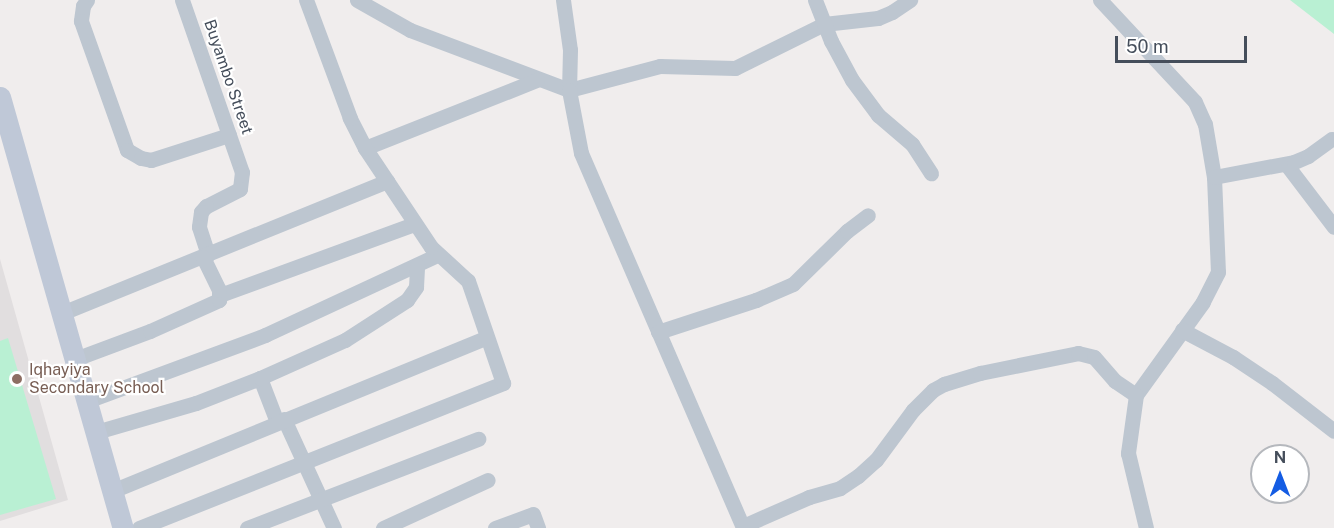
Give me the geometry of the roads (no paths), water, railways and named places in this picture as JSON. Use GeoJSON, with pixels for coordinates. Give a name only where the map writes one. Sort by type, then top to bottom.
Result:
{"type":"FeatureCollection","features":[{"type":"Feature","properties":{"kind":"main road"},"geometry":{"type":"LineString","coordinates":[[0,97],[123,528]]}},
{"type":"Feature","properties":{"kind":"street"},"geometry":{"type":"LineString","coordinates":[[87,0],[83,6],[81,21],[127,150],[133,155],[151,160],[229,135]]}},
{"type":"Feature","properties":{"kind":"street","name":"Buyambo Street"},"geometry":{"type":"LineString","coordinates":[[182,0],[240,165],[240,189],[206,206],[201,212],[199,227],[205,256]]}},
{"type":"Feature","properties":{"kind":"street"},"geometry":{"type":"LineString","coordinates":[[139,528],[503,383],[468,281],[437,255],[365,148],[350,118],[306,0]]}},
{"type":"Feature","properties":{"kind":"street"},"geometry":{"type":"LineString","coordinates":[[357,0],[410,30],[537,80],[569,90],[660,66],[735,68],[824,24],[878,18],[910,0]]}},
{"type":"Feature","properties":{"kind":"street"},"geometry":{"type":"LineString","coordinates":[[563,0],[570,50],[569,90],[581,153],[743,527],[809,497],[840,488],[858,476],[876,460],[919,404],[944,384],[980,373],[1078,353],[1094,357],[1115,381],[1136,395]]}},
{"type":"Feature","properties":{"kind":"street"},"geometry":{"type":"LineString","coordinates":[[815,0],[835,51],[852,80],[878,115],[912,144],[931,173]]}},
{"type":"Feature","properties":{"kind":"street"},"geometry":{"type":"LineString","coordinates":[[1100,0],[1195,102],[1205,124],[1214,177],[1218,272],[1203,302],[1136,395],[1128,453],[1146,528]]}},
{"type":"Feature","properties":{"kind":"street"},"geometry":{"type":"LineString","coordinates":[[365,148],[537,80]]}},
{"type":"Feature","properties":{"kind":"street"},"geometry":{"type":"LineString","coordinates":[[1214,177],[1286,164],[1308,156],[1331,139]]}},
{"type":"Feature","properties":{"kind":"street"},"geometry":{"type":"LineString","coordinates":[[1286,164],[1334,226]]}},
{"type":"Feature","properties":{"kind":"street"},"geometry":{"type":"LineString","coordinates":[[62,313],[387,181]]}},
{"type":"Feature","properties":{"kind":"street"},"geometry":{"type":"LineString","coordinates":[[658,332],[756,300],[793,284],[847,231],[868,215]]}},
{"type":"Feature","properties":{"kind":"street"},"geometry":{"type":"LineString","coordinates":[[75,359],[214,303],[220,295],[414,224]]}},
{"type":"Feature","properties":{"kind":"street"},"geometry":{"type":"LineString","coordinates":[[87,401],[265,335],[437,255]]}},
{"type":"Feature","properties":{"kind":"street"},"geometry":{"type":"LineString","coordinates":[[205,256],[220,295]]}},
{"type":"Feature","properties":{"kind":"street"},"geometry":{"type":"LineString","coordinates":[[96,432],[158,415],[260,378],[345,339],[401,305],[413,293],[417,281],[417,265]]}},
{"type":"Feature","properties":{"kind":"street"},"geometry":{"type":"LineString","coordinates":[[1182,330],[1233,357],[1272,383],[1334,431]]}},
{"type":"Feature","properties":{"kind":"street"},"geometry":{"type":"LineString","coordinates":[[112,491],[280,420],[487,337]]}},
{"type":"Feature","properties":{"kind":"street"},"geometry":{"type":"LineString","coordinates":[[260,378],[304,462],[334,528]]}},
{"type":"Feature","properties":{"kind":"street"},"geometry":{"type":"LineString","coordinates":[[247,528],[478,439]]}},
{"type":"Feature","properties":{"kind":"street"},"geometry":{"type":"LineString","coordinates":[[384,528],[488,480]]}},
{"type":"Feature","properties":{"kind":"street"},"geometry":{"type":"LineString","coordinates":[[495,528],[533,514],[538,528]]}},
{"type":"Feature","properties":{"kind":"place","name":"Iqhayiya Secondary School"},"geometry":{"type":"Point","coordinates":[17,379]}}]}
